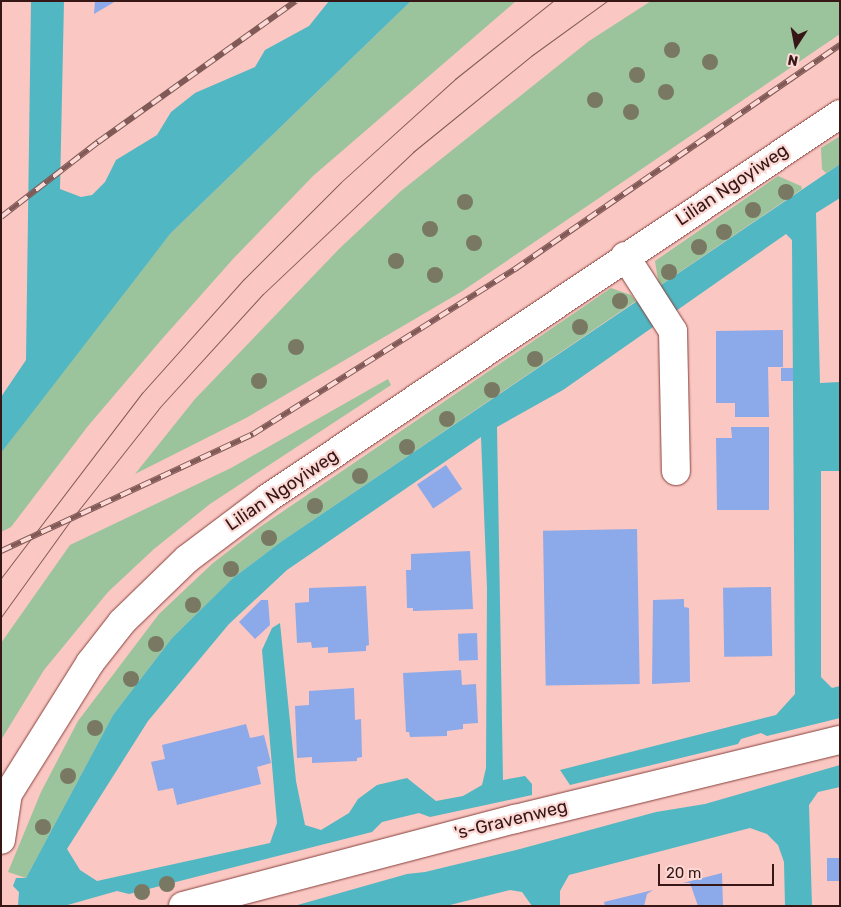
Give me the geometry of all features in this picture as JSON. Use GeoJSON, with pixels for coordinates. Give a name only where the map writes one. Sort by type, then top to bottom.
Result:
{"type":"FeatureCollection","features":[{"type":"Feature","properties":{"kind":"street","name":"Lilian Ngoyiweg"},"geometry":{"type":"LineString","coordinates":[[1,840],[5,799],[95,658],[122,622],[187,559],[247,513],[625,256],[840,114]]}},
{"type":"Feature","properties":{"kind":"street"},"geometry":{"type":"LineString","coordinates":[[625,256],[673,331],[676,470]]}},
{"type":"Feature","properties":{"kind":"street","name":"'s-Gravenweg"},"geometry":{"type":"LineString","coordinates":[[183,906],[515,819],[840,740]]}},
{"type":"Feature","properties":{"kind":"green space"},"geometry":{"type":"Polygon","coordinates":[[[411,1],[516,1],[313,176],[233,259],[162,339],[88,426],[11,527],[1,532],[1,453],[111,307],[170,234],[411,1]]]}},
{"type":"Feature","properties":{"kind":"green space"},"geometry":{"type":"Polygon","coordinates":[[[651,1],[840,1],[840,34],[461,292],[246,418],[135,474],[195,399],[340,248],[401,191],[589,41],[651,1]]]}},
{"type":"Feature","properties":{"kind":"green space"},"geometry":{"type":"Polygon","coordinates":[[[840,136],[840,164],[826,173],[822,169],[821,148],[840,136]]]}},
{"type":"Feature","properties":{"kind":"green space"},"geometry":{"type":"Polygon","coordinates":[[[778,176],[801,186],[802,189],[659,286],[655,261],[778,176]]]}},
{"type":"Feature","properties":{"kind":"green space"},"geometry":{"type":"Polygon","coordinates":[[[611,288],[631,295],[636,301],[282,541],[233,578],[172,638],[113,715],[26,878],[8,872],[41,792],[78,721],[159,614],[213,563],[260,527],[611,288]]]}},
{"type":"Feature","properties":{"kind":"green space"},"geometry":{"type":"Polygon","coordinates":[[[388,379],[391,385],[210,504],[154,549],[108,592],[44,670],[1,740],[1,643],[70,545],[231,468],[388,379]]]}},
{"type":"Feature","properties":{"kind":"water"},"geometry":{"type":"Polygon","coordinates":[[[31,1],[64,1],[60,189],[81,197],[92,195],[105,182],[116,160],[157,135],[171,112],[195,93],[255,67],[265,50],[309,26],[329,1],[411,1],[170,234],[1,453],[1,397],[26,360],[31,1]]]}},
{"type":"Feature","properties":{"kind":"water"},"geometry":{"type":"Polygon","coordinates":[[[840,164],[840,198],[816,213],[820,383],[840,382],[840,471],[821,471],[821,677],[832,688],[840,686],[840,718],[767,736],[761,733],[741,739],[738,744],[570,785],[560,770],[776,715],[795,694],[792,240],[786,234],[563,390],[497,427],[503,780],[525,776],[532,784],[532,795],[430,817],[419,813],[382,822],[372,832],[129,894],[117,891],[64,906],[18,906],[19,892],[13,886],[16,878],[26,878],[113,715],[172,638],[233,578],[282,541],[840,164]],[[481,437],[287,570],[229,624],[148,721],[67,849],[80,870],[97,881],[270,843],[277,823],[262,650],[272,628],[280,623],[296,781],[305,825],[321,830],[349,813],[358,799],[377,785],[407,778],[436,801],[463,796],[482,785],[486,768],[487,588],[481,437]]]}},
{"type":"Feature","properties":{"kind":"water"},"geometry":{"type":"Polygon","coordinates":[[[840,765],[840,787],[818,792],[809,805],[812,906],[785,906],[784,862],[778,845],[767,834],[750,828],[569,875],[560,891],[560,906],[532,906],[522,892],[510,890],[446,906],[294,906],[407,874],[425,872],[520,849],[656,812],[705,804],[840,765]]]}},
{"type":"Feature","properties":{"kind":"building"},"geometry":{"type":"Polygon","coordinates":[[[95,1],[116,1],[94,14],[95,1]]]}},
{"type":"Feature","properties":{"kind":"building"},"geometry":{"type":"Polygon","coordinates":[[[783,330],[783,367],[768,367],[769,417],[735,417],[735,403],[716,403],[716,331],[783,330]]]}},
{"type":"Feature","properties":{"kind":"building"},"geometry":{"type":"Polygon","coordinates":[[[781,368],[793,368],[793,381],[781,381],[781,368]]]}},
{"type":"Feature","properties":{"kind":"building"},"geometry":{"type":"Polygon","coordinates":[[[731,427],[769,427],[769,510],[717,510],[716,438],[732,438],[731,427]]]}},
{"type":"Feature","properties":{"kind":"building"},"geometry":{"type":"Polygon","coordinates":[[[446,465],[462,489],[433,509],[417,485],[446,465]]]}},
{"type":"Feature","properties":{"kind":"building"},"geometry":{"type":"Polygon","coordinates":[[[637,529],[640,684],[546,686],[543,531],[637,529]]]}},
{"type":"Feature","properties":{"kind":"building"},"geometry":{"type":"Polygon","coordinates":[[[470,551],[473,609],[413,611],[413,608],[407,608],[406,570],[411,570],[411,554],[470,551]]]}},
{"type":"Feature","properties":{"kind":"building"},"geometry":{"type":"Polygon","coordinates":[[[366,586],[369,645],[366,646],[366,651],[328,653],[328,647],[312,648],[311,642],[297,643],[295,603],[309,602],[309,588],[366,586]]]}},
{"type":"Feature","properties":{"kind":"building"},"geometry":{"type":"Polygon","coordinates":[[[771,587],[772,656],[724,657],[723,588],[771,587]]]}},
{"type":"Feature","properties":{"kind":"building"},"geometry":{"type":"Polygon","coordinates":[[[684,599],[684,607],[689,608],[690,682],[652,684],[653,600],[684,599]]]}},
{"type":"Feature","properties":{"kind":"building"},"geometry":{"type":"Polygon","coordinates":[[[261,600],[268,600],[270,625],[255,639],[239,622],[261,600]]]}},
{"type":"Feature","properties":{"kind":"building"},"geometry":{"type":"Polygon","coordinates":[[[477,633],[478,660],[459,661],[458,634],[477,633]]]}},
{"type":"Feature","properties":{"kind":"building"},"geometry":{"type":"Polygon","coordinates":[[[461,670],[462,685],[476,684],[478,723],[463,724],[463,729],[447,731],[447,736],[410,737],[409,732],[406,732],[403,673],[461,670]]]}},
{"type":"Feature","properties":{"kind":"building"},"geometry":{"type":"Polygon","coordinates":[[[354,688],[355,720],[361,719],[362,757],[357,758],[357,761],[312,763],[312,757],[297,758],[295,706],[309,705],[309,691],[354,688]]]}},
{"type":"Feature","properties":{"kind":"building"},"geometry":{"type":"Polygon","coordinates":[[[246,724],[250,738],[264,735],[271,763],[257,767],[261,784],[177,805],[173,788],[158,791],[151,762],[165,759],[162,745],[246,724]]]}},
{"type":"Feature","properties":{"kind":"building"},"geometry":{"type":"Polygon","coordinates":[[[827,858],[840,858],[840,881],[827,881],[827,858]]]}},
{"type":"Feature","properties":{"kind":"building"},"geometry":{"type":"Polygon","coordinates":[[[722,873],[723,906],[698,906],[690,883],[683,883],[722,873]]]}},
{"type":"Feature","properties":{"kind":"building"},"geometry":{"type":"Polygon","coordinates":[[[653,890],[647,894],[644,906],[605,906],[604,902],[653,890]]]}},
{"type":"Feature","properties":{"kind":"tram line"},"geometry":{"type":"LineString","coordinates":[[1,578],[142,393],[244,279],[341,182],[455,79],[553,1]]}},
{"type":"Feature","properties":{"kind":"tram line"},"geometry":{"type":"LineString","coordinates":[[1,617],[70,521],[160,407],[263,294],[413,152],[531,56],[607,1]]}},
{"type":"Feature","properties":{"kind":"railway"},"geometry":{"type":"LineString","coordinates":[[1,217],[98,142],[296,1]]}},
{"type":"Feature","properties":{"kind":"railway"},"geometry":{"type":"LineString","coordinates":[[1,551],[253,434],[515,269],[840,45]]}}]}
